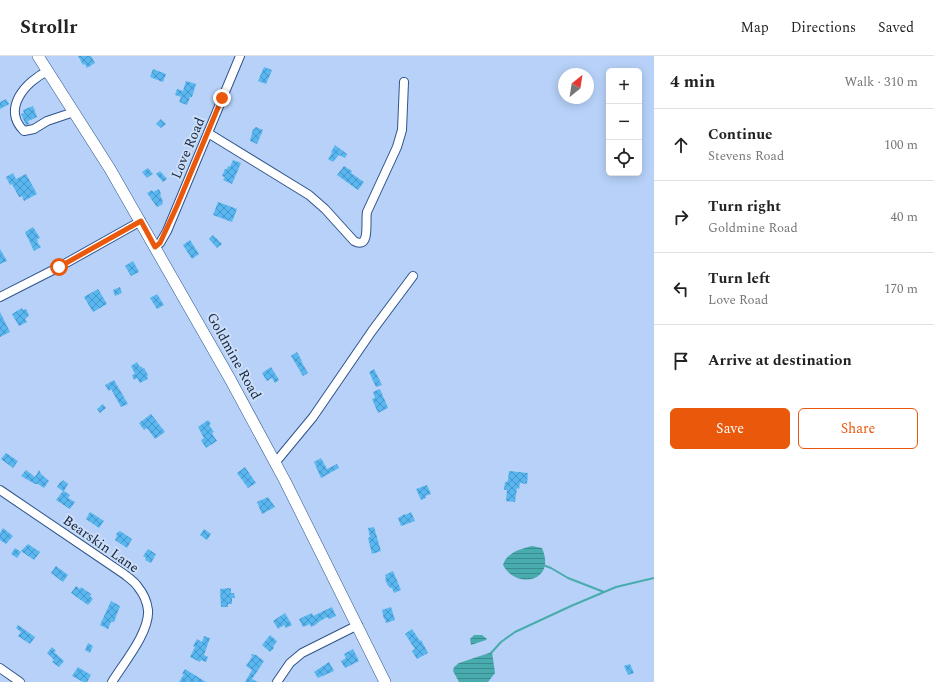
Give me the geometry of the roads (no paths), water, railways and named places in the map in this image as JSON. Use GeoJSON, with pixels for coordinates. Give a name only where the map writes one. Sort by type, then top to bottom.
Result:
{"type":"FeatureCollection","features":[{"type":"Feature","properties":{"kind":"main road","name":"Goldmine Road"},"geometry":{"type":"LineString","coordinates":[[38,56],[110,169],[141,221],[275,463],[358,625],[385,682]]}},
{"type":"Feature","properties":{"kind":"street","name":"Love Road"},"geometry":{"type":"LineString","coordinates":[[155,247],[160,243],[167,231],[240,56]]}},
{"type":"Feature","properties":{"kind":"street"},"geometry":{"type":"LineString","coordinates":[[48,71],[30,82],[21,93],[14,113],[19,126],[24,131],[34,129],[47,121],[74,112]]}},
{"type":"Feature","properties":{"kind":"street"},"geometry":{"type":"LineString","coordinates":[[208,133],[309,195],[325,209],[354,241],[361,243],[365,239],[366,235],[365,219],[367,212],[397,147],[402,130],[404,82]]}},
{"type":"Feature","properties":{"kind":"street"},"geometry":{"type":"LineString","coordinates":[[0,297],[59,267],[141,221]]}},
{"type":"Feature","properties":{"kind":"street"},"geometry":{"type":"LineString","coordinates":[[275,463],[313,417],[368,337],[413,276]]}},
{"type":"Feature","properties":{"kind":"street","name":"Bearskin Lane"},"geometry":{"type":"LineString","coordinates":[[0,490],[124,574],[137,585],[144,596],[148,610],[146,626],[112,682]]}},
{"type":"Feature","properties":{"kind":"street"},"geometry":{"type":"LineString","coordinates":[[277,682],[290,663],[302,653],[358,625]]}},
{"type":"Feature","properties":{"kind":"street"},"geometry":{"type":"LineString","coordinates":[[0,668],[20,682]]}},
{"type":"Feature","properties":{"kind":"waterway"},"geometry":{"type":"LineString","coordinates":[[543,565],[568,578],[604,592]]}},
{"type":"Feature","properties":{"kind":"waterway"},"geometry":{"type":"LineString","coordinates":[[491,653],[501,642],[515,632],[571,606],[616,587],[654,578]]}}]}
